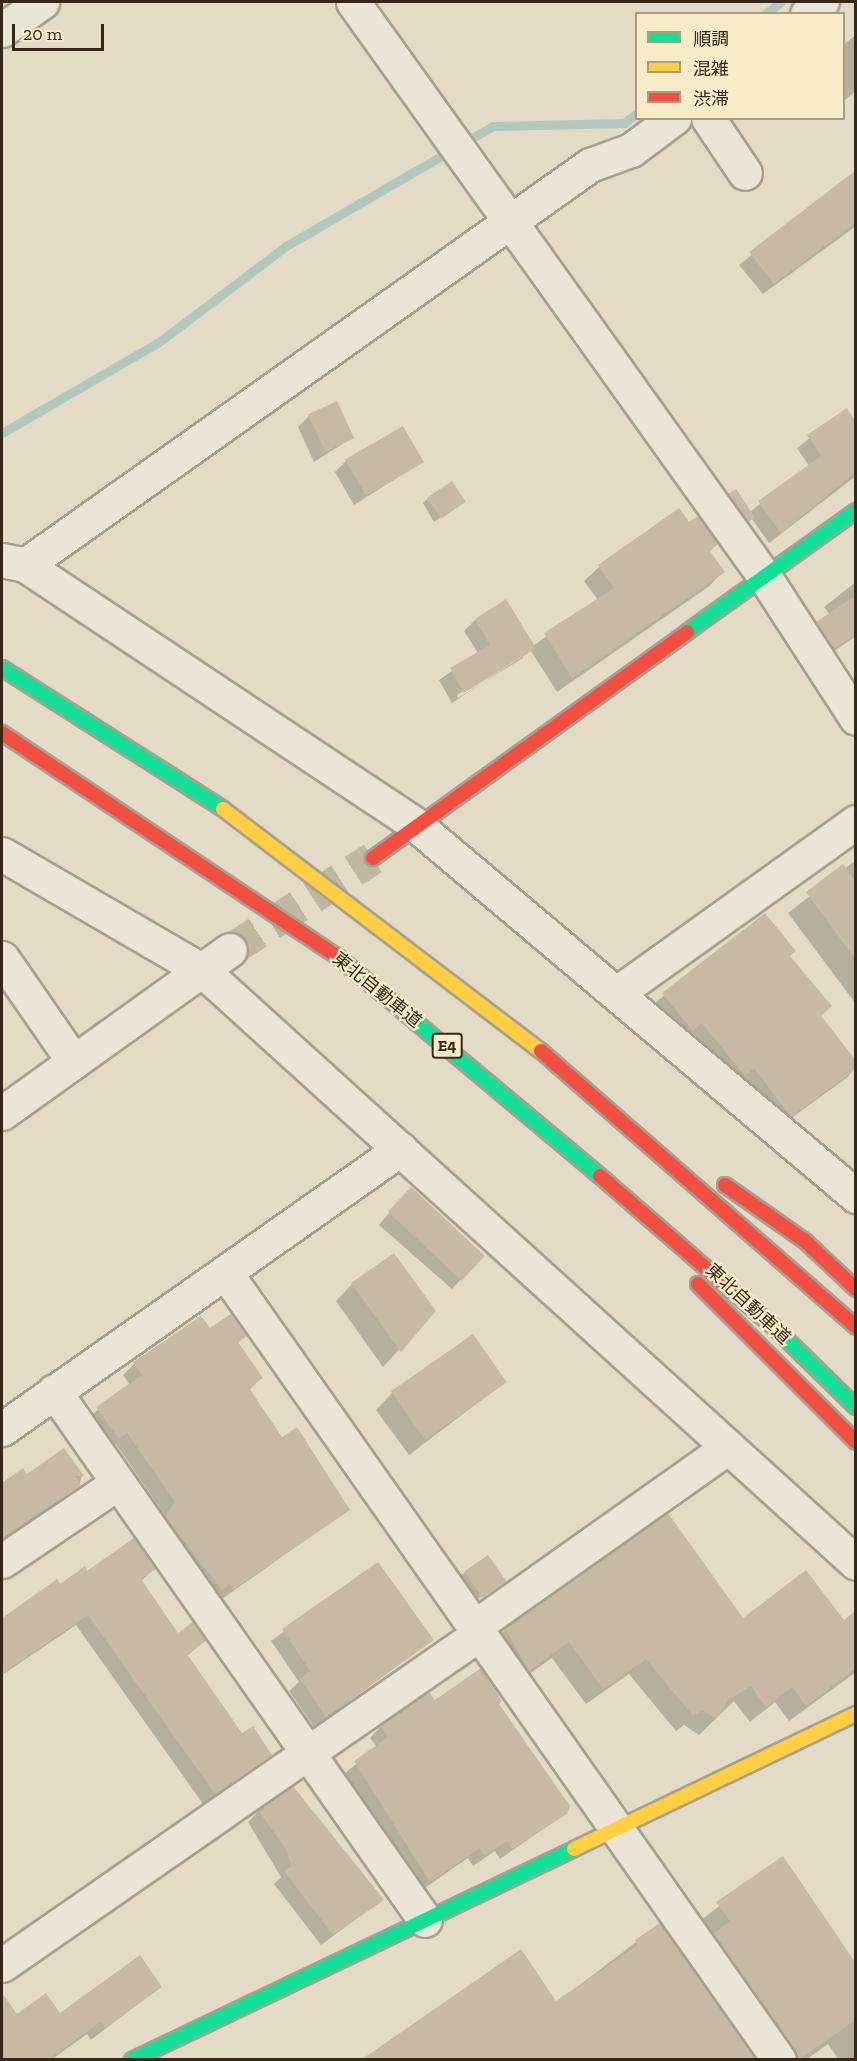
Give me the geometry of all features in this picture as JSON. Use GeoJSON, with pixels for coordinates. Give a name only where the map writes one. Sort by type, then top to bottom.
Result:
{"type":"FeatureCollection","features":[{"type":"Feature","properties":{"kind":"main road"},"geometry":{"type":"LineString","coordinates":[[374,858],[416,825],[855,511]]}},
{"type":"Feature","properties":{"kind":"main road"},"geometry":{"type":"LineString","coordinates":[[2,668],[227,811],[576,1080],[691,1161]]}},
{"type":"Feature","properties":{"kind":"main road","name":"東北自動車道"},"geometry":{"type":"LineString","coordinates":[[2,733],[334,954],[530,1113],[738,1291],[855,1407]]}},
{"type":"Feature","properties":{"kind":"main road"},"geometry":{"type":"LineString","coordinates":[[576,1080],[855,1327]]}},
{"type":"Feature","properties":{"kind":"main road"},"geometry":{"type":"LineString","coordinates":[[530,1113],[855,1442]]}},
{"type":"Feature","properties":{"kind":"main road"},"geometry":{"type":"LineString","coordinates":[[710,1174],[805,1241],[855,1289]]}},
{"type":"Feature","properties":{"kind":"main road"},"geometry":{"type":"LineString","coordinates":[[132,2060],[617,1831],[855,1714]]}},
{"type":"Feature","properties":{"kind":"street"},"geometry":{"type":"LineString","coordinates":[[2,30],[42,2]]}},
{"type":"Feature","properties":{"kind":"street"},"geometry":{"type":"LineString","coordinates":[[353,2],[507,224],[764,576],[855,718]]}},
{"type":"Feature","properties":{"kind":"street"},"geometry":{"type":"LineString","coordinates":[[810,12],[822,2]]}},
{"type":"Feature","properties":{"kind":"street"},"geometry":{"type":"LineString","coordinates":[[671,120],[632,150],[590,165],[13,563],[416,825],[855,1196]]}},
{"type":"Feature","properties":{"kind":"street"},"geometry":{"type":"LineString","coordinates":[[709,120],[745,173]]}},
{"type":"Feature","properties":{"kind":"street"},"geometry":{"type":"LineString","coordinates":[[617,993],[855,822]]}},
{"type":"Feature","properties":{"kind":"street"},"geometry":{"type":"LineString","coordinates":[[2,854],[203,971],[855,1563]]}},
{"type":"Feature","properties":{"kind":"street"},"geometry":{"type":"LineString","coordinates":[[2,1113],[230,950]]}},
{"type":"Feature","properties":{"kind":"street"},"geometry":{"type":"LineString","coordinates":[[2,958],[74,1062]]}},
{"type":"Feature","properties":{"kind":"street"},"geometry":{"type":"LineString","coordinates":[[2,1429],[400,1149]]}},
{"type":"Feature","properties":{"kind":"street"},"geometry":{"type":"LineString","coordinates":[[225,1272],[779,2060]]}},
{"type":"Feature","properties":{"kind":"street"},"geometry":{"type":"LineString","coordinates":[[54,1392],[116,1484],[425,1920]]}},
{"type":"Feature","properties":{"kind":"street"},"geometry":{"type":"LineString","coordinates":[[2,1965],[307,1753],[727,1448]]}},
{"type":"Feature","properties":{"kind":"street"},"geometry":{"type":"LineString","coordinates":[[2,1561],[116,1484]]}},
{"type":"Feature","properties":{"kind":"building"},"geometry":{"type":"Polygon","coordinates":[[[855,171],[855,223],[774,284],[749,252],[855,171]]]}},
{"type":"Feature","properties":{"kind":"building"},"geometry":{"type":"Polygon","coordinates":[[[337,401],[354,438],[325,452],[308,415],[337,401]]]}},
{"type":"Feature","properties":{"kind":"building"},"geometry":{"type":"Polygon","coordinates":[[[847,408],[855,421],[855,473],[781,533],[758,501],[821,456],[807,435],[847,408]]]}},
{"type":"Feature","properties":{"kind":"building"},"geometry":{"type":"Polygon","coordinates":[[[403,426],[424,462],[366,496],[345,459],[403,426]]]}},
{"type":"Feature","properties":{"kind":"building"},"geometry":{"type":"Polygon","coordinates":[[[452,481],[466,502],[441,519],[427,498],[452,481]]]}},
{"type":"Feature","properties":{"kind":"building"},"geometry":{"type":"Polygon","coordinates":[[[736,489],[755,517],[748,522],[729,494],[736,489]]]}},
{"type":"Feature","properties":{"kind":"building"},"geometry":{"type":"Polygon","coordinates":[[[679,508],[689,522],[698,516],[718,544],[710,551],[725,572],[572,678],[544,633],[614,588],[598,565],[679,508]]]}},
{"type":"Feature","properties":{"kind":"building"},"geometry":{"type":"Polygon","coordinates":[[[855,596],[855,635],[834,649],[816,622],[855,596]]]}},
{"type":"Feature","properties":{"kind":"building"},"geometry":{"type":"Polygon","coordinates":[[[506,599],[536,648],[464,693],[450,668],[490,645],[475,619],[506,599]]]}},
{"type":"Feature","properties":{"kind":"building"},"geometry":{"type":"Polygon","coordinates":[[[843,864],[855,881],[855,959],[806,892],[843,864]]]}},
{"type":"Feature","properties":{"kind":"building"},"geometry":{"type":"Polygon","coordinates":[[[765,913],[796,951],[790,956],[832,1006],[821,1016],[855,1059],[855,1070],[791,1117],[754,1068],[745,1076],[702,1023],[693,1031],[662,993],[765,913]]]}},
{"type":"Feature","properties":{"kind":"building"},"geometry":{"type":"Polygon","coordinates":[[[411,1187],[485,1256],[462,1281],[388,1212],[411,1187]]]}},
{"type":"Feature","properties":{"kind":"building"},"geometry":{"type":"Polygon","coordinates":[[[394,1253],[436,1311],[401,1352],[351,1283],[394,1253]]]}},
{"type":"Feature","properties":{"kind":"building"},"geometry":{"type":"Polygon","coordinates":[[[231,1314],[247,1336],[238,1342],[263,1378],[249,1388],[282,1437],[297,1427],[350,1510],[234,1589],[230,1584],[222,1590],[165,1517],[175,1502],[127,1433],[119,1439],[96,1407],[142,1375],[133,1362],[201,1316],[210,1328],[231,1314]]]}},
{"type":"Feature","properties":{"kind":"building"},"geometry":{"type":"Polygon","coordinates":[[[473,1334],[507,1382],[425,1440],[391,1391],[473,1334]]]}},
{"type":"Feature","properties":{"kind":"building"},"geometry":{"type":"Polygon","coordinates":[[[64,1448],[84,1476],[75,1476],[81,1485],[2,1539],[2,1483],[23,1468],[27,1474],[64,1448]]]}},
{"type":"Feature","properties":{"kind":"building"},"geometry":{"type":"Polygon","coordinates":[[[668,1513],[743,1618],[806,1570],[844,1620],[855,1611],[855,1669],[806,1706],[792,1687],[766,1707],[751,1686],[728,1700],[716,1719],[702,1710],[693,1716],[646,1659],[603,1689],[569,1642],[529,1671],[505,1628],[668,1513]]]}},
{"type":"Feature","properties":{"kind":"building"},"geometry":{"type":"Polygon","coordinates":[[[134,1538],[156,1569],[141,1579],[178,1633],[193,1622],[206,1641],[187,1654],[242,1733],[253,1726],[272,1755],[215,1794],[88,1615],[2,1674],[2,1618],[57,1579],[60,1584],[85,1566],[87,1571],[134,1538]]]}},
{"type":"Feature","properties":{"kind":"building"},"geometry":{"type":"Polygon","coordinates":[[[488,1555],[506,1581],[483,1598],[464,1572],[488,1555]]]}},
{"type":"Feature","properties":{"kind":"building"},"geometry":{"type":"Polygon","coordinates":[[[378,1562],[434,1640],[326,1717],[300,1679],[310,1671],[282,1629],[378,1562]]]}},
{"type":"Feature","properties":{"kind":"building"},"geometry":{"type":"Polygon","coordinates":[[[481,1668],[502,1701],[499,1704],[570,1806],[567,1814],[512,1849],[507,1841],[485,1856],[480,1848],[430,1882],[354,1761],[388,1737],[380,1725],[429,1692],[435,1700],[481,1668]]]}},
{"type":"Feature","properties":{"kind":"building"},"geometry":{"type":"Polygon","coordinates":[[[293,1786],[384,1900],[333,1935],[284,1871],[292,1866],[285,1848],[258,1810],[293,1786]]]}},
{"type":"Feature","properties":{"kind":"building"},"geometry":{"type":"Polygon","coordinates":[[[783,1856],[855,1962],[855,2020],[799,2060],[713,1934],[730,1921],[716,1902],[783,1856]]]}},
{"type":"Feature","properties":{"kind":"building"},"geometry":{"type":"Polygon","coordinates":[[[660,1923],[756,2060],[361,2060],[521,1949],[556,2001],[638,1945],[635,1940],[660,1923]]]}},
{"type":"Feature","properties":{"kind":"building"},"geometry":{"type":"Polygon","coordinates":[[[140,1955],[162,1987],[105,2028],[100,2022],[48,2060],[2,2060],[2,1993],[17,2014],[46,1993],[60,2013],[140,1955]]]}},
{"type":"Feature","properties":{"kind":"waterway"},"geometry":{"type":"LineString","coordinates":[[768,12],[781,2]]}},
{"type":"Feature","properties":{"kind":"waterway"},"geometry":{"type":"LineString","coordinates":[[2,433],[159,342],[286,246],[493,126],[624,123],[635,115]]}},
{"type":"Feature","properties":{"kind":"tunnel"},"geometry":{"type":"LineString","coordinates":[[230,950],[373,858]]}},
{"type":"Feature","properties":{"kind":"traffic: fast"},"geometry":{"type":"LineString","coordinates":[[687,632],[856,511]]}},
{"type":"Feature","properties":{"kind":"traffic: fast"},"geometry":{"type":"LineString","coordinates":[[2,668],[223,809]]}},
{"type":"Feature","properties":{"kind":"traffic: fast"},"geometry":{"type":"LineString","coordinates":[[338,957],[600,1176]]}},
{"type":"Feature","properties":{"kind":"traffic: fast"},"geometry":{"type":"LineString","coordinates":[[775,1328],[856,1407]]}},
{"type":"Feature","properties":{"kind":"traffic: fast"},"geometry":{"type":"LineString","coordinates":[[132,2060],[574,1849]]}},
{"type":"Feature","properties":{"kind":"traffic: slow"},"geometry":{"type":"LineString","coordinates":[[223,809],[541,1051]]}},
{"type":"Feature","properties":{"kind":"traffic: slow"},"geometry":{"type":"LineString","coordinates":[[574,1849],[856,1714]]}},
{"type":"Feature","properties":{"kind":"traffic: jam"},"geometry":{"type":"LineString","coordinates":[[373,858],[687,632]]}},
{"type":"Feature","properties":{"kind":"traffic: jam"},"geometry":{"type":"LineString","coordinates":[[2,733],[338,957]]}},
{"type":"Feature","properties":{"kind":"traffic: jam"},"geometry":{"type":"LineString","coordinates":[[541,1051],[856,1327]]}},
{"type":"Feature","properties":{"kind":"traffic: jam"},"geometry":{"type":"LineString","coordinates":[[600,1176],[775,1328]]}},
{"type":"Feature","properties":{"kind":"traffic: jam"},"geometry":{"type":"LineString","coordinates":[[725,1185],[805,1241],[856,1289]]}},
{"type":"Feature","properties":{"kind":"traffic: jam"},"geometry":{"type":"LineString","coordinates":[[698,1284],[856,1442]]}}]}
